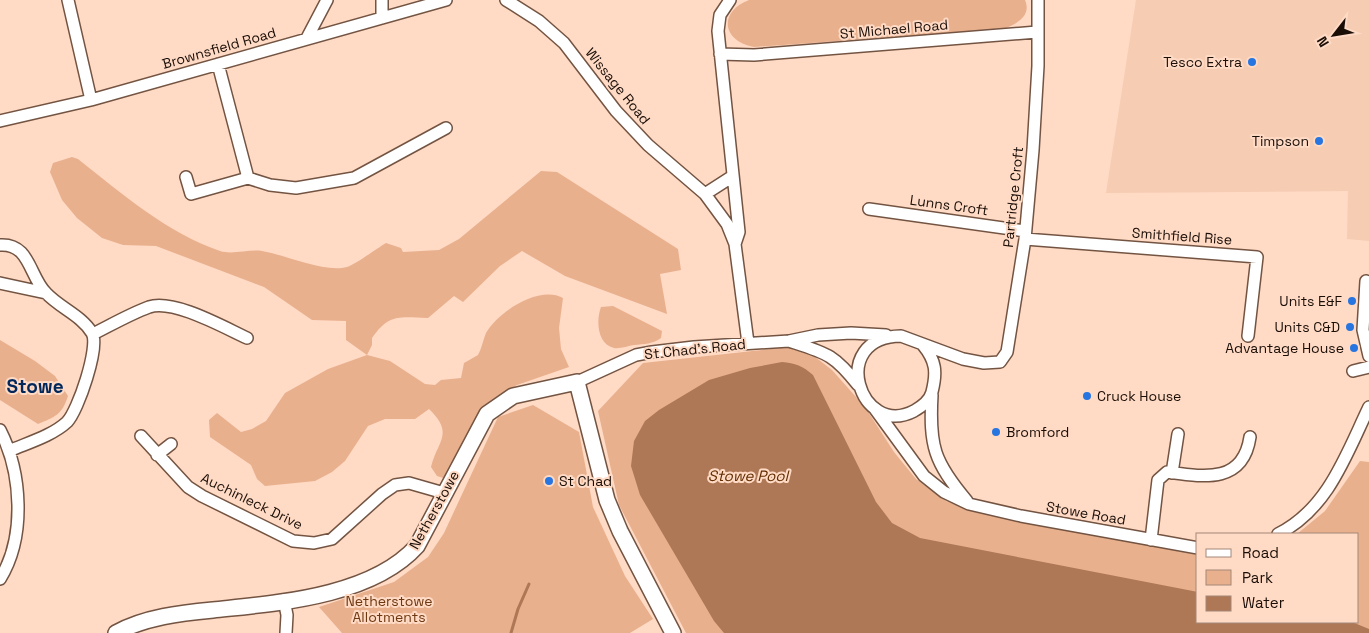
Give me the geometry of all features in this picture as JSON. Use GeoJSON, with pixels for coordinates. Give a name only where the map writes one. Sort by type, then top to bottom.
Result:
{"type":"FeatureCollection","features":[{"type":"Feature","properties":{"kind":"street"},"geometry":{"type":"LineString","coordinates":[[68,0],[91,100]]}},
{"type":"Feature","properties":{"kind":"street"},"geometry":{"type":"LineString","coordinates":[[307,38],[327,0]]}},
{"type":"Feature","properties":{"kind":"street"},"geometry":{"type":"LineString","coordinates":[[382,0],[382,18]]}},
{"type":"Feature","properties":{"kind":"street","name":"Brownsfield Road"},"geometry":{"type":"LineString","coordinates":[[0,121],[91,100],[446,0]]}},
{"type":"Feature","properties":{"kind":"street","name":"Wissage Road"},"geometry":{"type":"LineString","coordinates":[[506,0],[539,21],[564,43],[616,111],[648,145],[705,194],[727,224],[735,244]]}},
{"type":"Feature","properties":{"kind":"street"},"geometry":{"type":"LineString","coordinates":[[1037,32],[1038,0]]}},
{"type":"Feature","properties":{"kind":"street"},"geometry":{"type":"LineString","coordinates":[[727,1],[720,15],[720,54],[739,232],[735,244],[748,343]]}},
{"type":"Feature","properties":{"kind":"street","name":"St Michael Road"},"geometry":{"type":"LineString","coordinates":[[720,54],[754,55],[1037,32]]}},
{"type":"Feature","properties":{"kind":"street","name":"Partridge Croft"},"geometry":{"type":"LineString","coordinates":[[963,359],[984,363],[1000,362],[1006,352],[1025,235],[1034,132],[1037,32]]}},
{"type":"Feature","properties":{"kind":"street"},"geometry":{"type":"LineString","coordinates":[[218,64],[248,178]]}},
{"type":"Feature","properties":{"kind":"street"},"geometry":{"type":"LineString","coordinates":[[186,177],[191,194],[248,178],[270,185],[296,188],[354,178],[446,128]]}},
{"type":"Feature","properties":{"kind":"street"},"geometry":{"type":"LineString","coordinates":[[705,194],[733,176]]}},
{"type":"Feature","properties":{"kind":"street","name":"Lunns Croft"},"geometry":{"type":"LineString","coordinates":[[869,209],[1025,235]]}},
{"type":"Feature","properties":{"kind":"street","name":"Smithfield Rise"},"geometry":{"type":"LineString","coordinates":[[1025,235],[1257,256],[1248,336]]}},
{"type":"Feature","properties":{"kind":"street"},"geometry":{"type":"LineString","coordinates":[[0,245],[10,244],[19,248],[28,260],[46,293],[85,323],[93,334],[92,356],[76,409],[66,422],[9,451]]}},
{"type":"Feature","properties":{"kind":"street"},"geometry":{"type":"LineString","coordinates":[[1366,281],[1363,330],[1369,356]]}},
{"type":"Feature","properties":{"kind":"street"},"geometry":{"type":"LineString","coordinates":[[0,284],[46,293]]}},
{"type":"Feature","properties":{"kind":"street"},"geometry":{"type":"LineString","coordinates":[[93,334],[150,307],[163,305],[195,314],[247,338]]}},
{"type":"Feature","properties":{"kind":"street","name":"St Chad's Road"},"geometry":{"type":"LineString","coordinates":[[577,382],[636,355],[694,347],[789,341],[818,335],[852,332],[891,336]]}},
{"type":"Feature","properties":{"kind":"street"},"geometry":{"type":"LineString","coordinates":[[932,395],[921,407],[910,413],[887,414],[874,408],[865,398],[859,387],[857,374],[865,351],[878,340],[891,336],[914,339],[923,345],[963,359]]}},
{"type":"Feature","properties":{"kind":"street","name":"St Chad's Road"},"geometry":{"type":"LineString","coordinates":[[789,341],[825,353],[842,364],[859,387]]}},
{"type":"Feature","properties":{"kind":"street"},"geometry":{"type":"LineString","coordinates":[[923,345],[931,355],[936,374],[932,395],[931,438],[937,460],[950,481],[969,504]]}},
{"type":"Feature","properties":{"kind":"street"},"geometry":{"type":"LineString","coordinates":[[936,374],[948,362],[963,359]]}},
{"type":"Feature","properties":{"kind":"street"},"geometry":{"type":"LineString","coordinates":[[1353,371],[1369,367]]}},
{"type":"Feature","properties":{"kind":"street"},"geometry":{"type":"LineString","coordinates":[[577,382],[607,500],[620,531],[673,633]]}},
{"type":"Feature","properties":{"kind":"street","name":"Netherstowe"},"geometry":{"type":"LineString","coordinates":[[116,633],[172,614],[334,592],[370,579],[408,557],[427,529],[444,493],[487,414],[513,396],[577,382]]}},
{"type":"Feature","properties":{"kind":"street","name":"Stowe Road"},"geometry":{"type":"LineString","coordinates":[[874,408],[924,476],[944,492],[969,504],[1021,516],[1196,548]]}},
{"type":"Feature","properties":{"kind":"street"},"geometry":{"type":"LineString","coordinates":[[1280,533],[1293,527],[1323,498],[1369,408]]}},
{"type":"Feature","properties":{"kind":"street"},"geometry":{"type":"LineString","coordinates":[[0,430],[9,451],[18,505],[0,579]]}},
{"type":"Feature","properties":{"kind":"street"},"geometry":{"type":"LineString","coordinates":[[1172,473],[1178,434]]}},
{"type":"Feature","properties":{"kind":"street","name":"Auchinleck Drive"},"geometry":{"type":"LineString","coordinates":[[141,436],[188,486],[202,496],[293,541],[314,543],[332,539],[382,494],[395,485],[409,482],[444,493]]}},
{"type":"Feature","properties":{"kind":"street"},"geometry":{"type":"LineString","coordinates":[[1151,540],[1158,480],[1167,472],[1201,477],[1214,476],[1235,467],[1248,453],[1250,436]]}},
{"type":"Feature","properties":{"kind":"street"},"geometry":{"type":"LineString","coordinates":[[157,455],[171,444]]}},
{"type":"Feature","properties":{"kind":"street"},"geometry":{"type":"LineString","coordinates":[[284,600],[287,615],[286,633]]}},
{"type":"Feature","properties":{"kind":"shaded area"},"geometry":{"type":"Polygon","coordinates":[[[1136,0],[1369,0],[1369,241],[1347,239],[1348,191],[1106,193],[1136,0]]]}},
{"type":"Feature","properties":{"kind":"green space"},"geometry":{"type":"Polygon","coordinates":[[[749,0],[1025,0],[1027,6],[1022,19],[1004,29],[754,47],[743,44],[735,39],[730,33],[728,26],[732,12],[739,5],[749,0]]]}},
{"type":"Feature","properties":{"kind":"green space"},"geometry":{"type":"Polygon","coordinates":[[[72,157],[78,159],[145,211],[200,243],[225,252],[262,251],[327,268],[347,267],[386,243],[401,248],[403,252],[439,250],[459,239],[541,171],[557,172],[678,249],[681,270],[660,274],[667,314],[565,276],[522,251],[500,266],[463,302],[454,296],[428,318],[402,317],[390,320],[384,324],[372,338],[372,345],[367,355],[346,340],[346,321],[312,320],[264,287],[156,246],[123,245],[102,238],[77,218],[62,200],[50,172],[53,163],[72,157]]]}},
{"type":"Feature","properties":{"kind":"green space"},"geometry":{"type":"Polygon","coordinates":[[[543,295],[563,298],[559,328],[561,349],[569,367],[517,385],[500,395],[475,419],[454,468],[443,478],[437,476],[431,467],[443,431],[437,418],[429,409],[415,419],[385,419],[368,426],[345,461],[332,472],[315,481],[265,486],[257,479],[251,465],[210,437],[209,420],[217,413],[241,432],[252,429],[266,421],[285,393],[328,369],[367,355],[390,361],[425,384],[435,385],[441,380],[461,378],[464,363],[478,355],[486,333],[509,309],[531,298],[543,295]]]}},
{"type":"Feature","properties":{"kind":"green space"},"geometry":{"type":"Polygon","coordinates":[[[613,306],[662,331],[661,338],[652,343],[621,348],[608,346],[599,331],[599,312],[601,307],[613,306]]]}},
{"type":"Feature","properties":{"kind":"green space"},"geometry":{"type":"Polygon","coordinates":[[[0,340],[35,361],[55,376],[68,396],[57,414],[38,424],[0,400],[0,340]]]}},
{"type":"Feature","properties":{"kind":"green space","name":"Stowe Pool"},"geometry":{"type":"Polygon","coordinates":[[[790,347],[810,353],[832,370],[865,407],[894,452],[916,479],[946,501],[975,512],[1196,555],[1196,623],[1359,623],[1359,533],[1298,533],[1325,511],[1360,461],[1369,462],[1369,633],[686,633],[619,505],[598,411],[643,363],[790,347]]]}},
{"type":"Feature","properties":{"kind":"green space","name":"Netherstowe Allotments"},"geometry":{"type":"Polygon","coordinates":[[[533,405],[579,432],[593,507],[625,576],[653,619],[630,633],[342,633],[319,607],[394,582],[428,557],[444,533],[498,417],[533,405]]]}},
{"type":"Feature","properties":{"kind":"water","name":"Stowe Pool"},"geometry":{"type":"Polygon","coordinates":[[[782,362],[791,363],[806,369],[813,375],[876,502],[892,523],[920,538],[1196,592],[1196,623],[1354,623],[1369,629],[1369,633],[724,633],[714,621],[640,495],[631,466],[634,441],[645,421],[659,410],[709,380],[750,368],[782,362]]]}},
{"type":"Feature","properties":{"kind":"waterway"},"geometry":{"type":"LineString","coordinates":[[511,633],[518,609],[529,584]]}},
{"type":"Feature","properties":{"kind":"place","name":"Tesco Extra"},"geometry":{"type":"Point","coordinates":[1252,62]}},
{"type":"Feature","properties":{"kind":"place","name":"Timpson"},"geometry":{"type":"Point","coordinates":[1319,141]}},
{"type":"Feature","properties":{"kind":"place","name":"Units E&F"},"geometry":{"type":"Point","coordinates":[1352,301]}},
{"type":"Feature","properties":{"kind":"place","name":"Units C&D"},"geometry":{"type":"Point","coordinates":[1350,327]}},
{"type":"Feature","properties":{"kind":"place","name":"Advantage House"},"geometry":{"type":"Point","coordinates":[1354,348]}},
{"type":"Feature","properties":{"kind":"place","name":"Cruck House"},"geometry":{"type":"Point","coordinates":[1087,396]}},
{"type":"Feature","properties":{"kind":"place","name":"Bromford"},"geometry":{"type":"Point","coordinates":[996,432]}},
{"type":"Feature","properties":{"kind":"place","name":"St Chad"},"geometry":{"type":"Point","coordinates":[549,481]}},
{"type":"Feature","properties":{"kind":"district","name":"Stowe"},"geometry":{"type":"Point","coordinates":[35,386]}}]}
